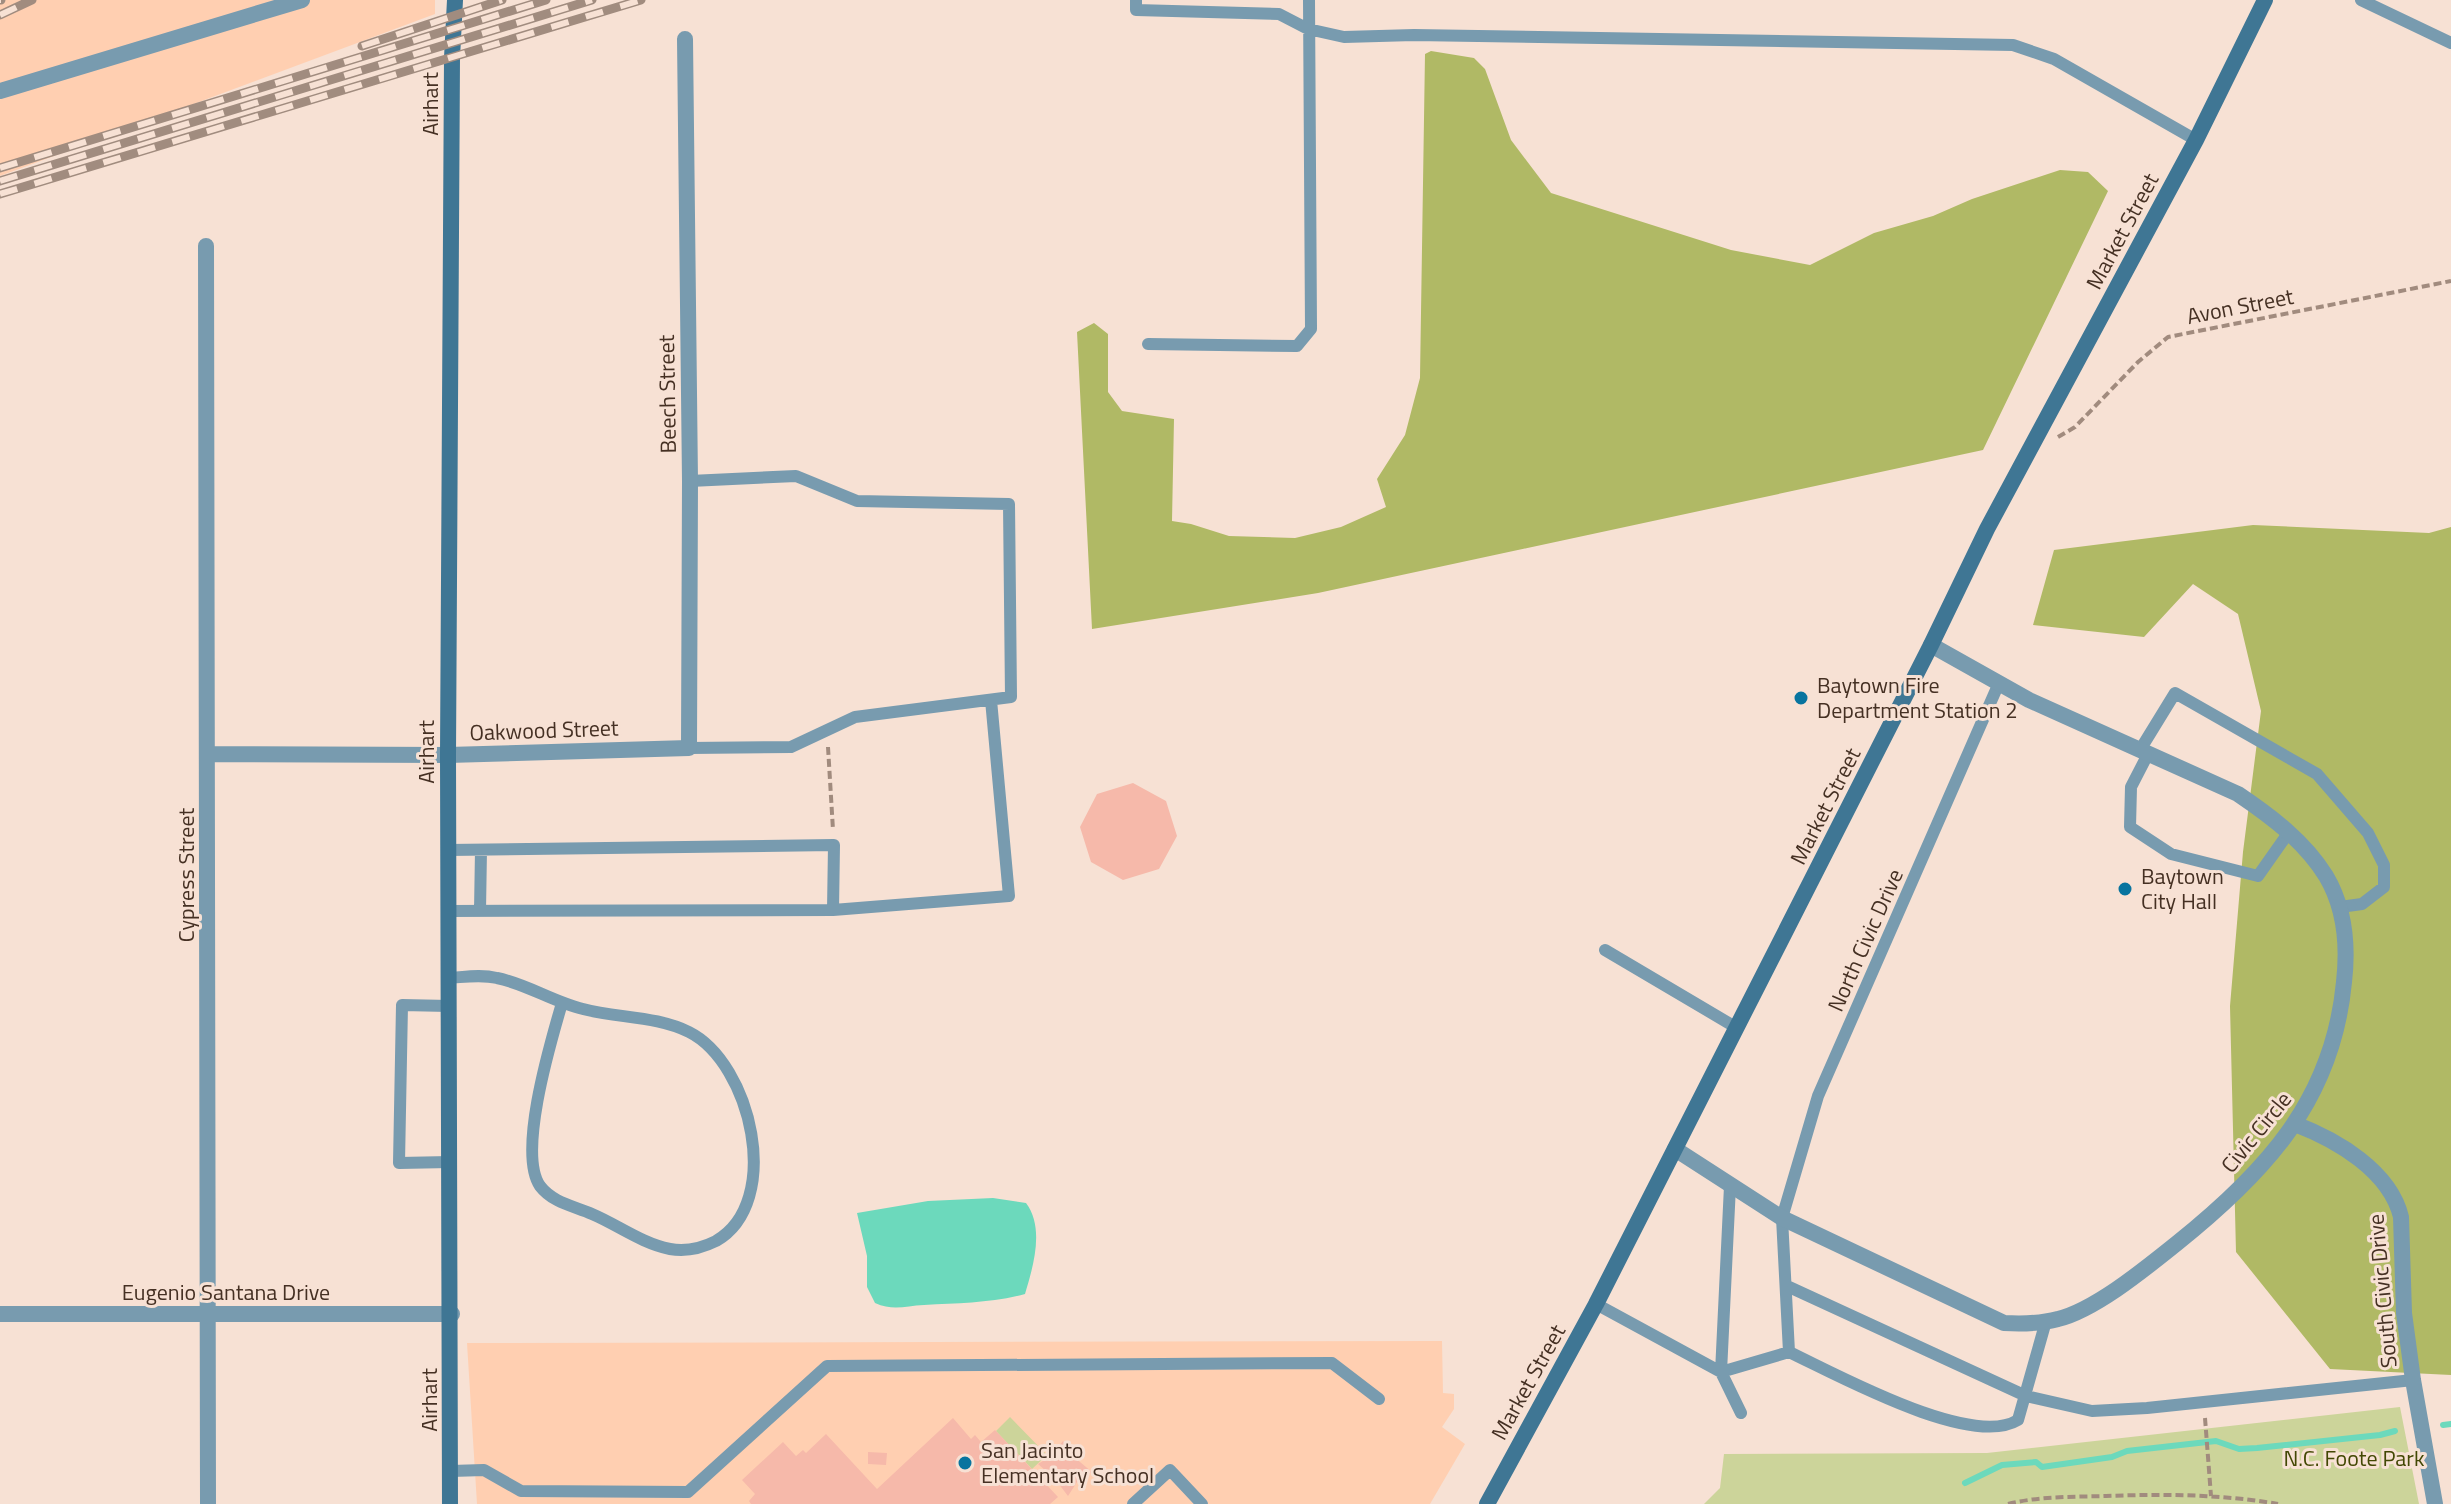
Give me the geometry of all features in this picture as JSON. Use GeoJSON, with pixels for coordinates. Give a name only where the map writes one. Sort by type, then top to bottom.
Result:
{"type":"FeatureCollection","features":[{"type":"Feature","properties":{"kind":"main road","name":"Airhart"},"geometry":{"type":"LineString","coordinates":[[450,1504],[452,1314],[448,755],[452,58],[455,0]]}},
{"type":"Feature","properties":{"kind":"main road","name":"Market Street"},"geometry":{"type":"LineString","coordinates":[[1487,1504],[1596,1304],[1987,529],[2196,140],[2265,0]]}},
{"type":"Feature","properties":{"kind":"street"},"geometry":{"type":"LineString","coordinates":[[0,91],[302,0]]}},
{"type":"Feature","properties":{"kind":"street","name":"Beech Street"},"geometry":{"type":"LineString","coordinates":[[685,39],[690,481],[689,748]]}},
{"type":"Feature","properties":{"kind":"street","name":"Cypress Street"},"geometry":{"type":"LineString","coordinates":[[206,246],[208,1504]]}},
{"type":"Feature","properties":{"kind":"street","name":"Civic Circle"},"geometry":{"type":"LineString","coordinates":[[1675,1149],[1782,1218],[2004,1323],[2031,1324],[2062,1318],[2101,1298],[2190,1233],[2273,1152],[2316,1089],[2337,1032],[2346,966],[2340,907],[2328,879],[2309,853],[2289,832],[2238,794],[2029,700],[1931,645]]}},
{"type":"Feature","properties":{"kind":"street","name":"Oakwood Street"},"geometry":{"type":"LineString","coordinates":[[208,754],[448,755],[689,748]]}},
{"type":"Feature","properties":{"kind":"street","name":"South Civic Drive"},"geometry":{"type":"LineString","coordinates":[[2295,1124],[2330,1138],[2350,1153],[2390,1191],[2398,1204],[2404,1313],[2435,1504]]}},
{"type":"Feature","properties":{"kind":"street","name":"Eugenio Santana Drive"},"geometry":{"type":"LineString","coordinates":[[0,1314],[452,1314]]}},
{"type":"Feature","properties":{"kind":"lane"},"geometry":{"type":"LineString","coordinates":[[1136,0],[1136,10],[1279,14],[1308,29],[1344,37],[1414,35],[2013,45],[2054,59],[2196,140]]}},
{"type":"Feature","properties":{"kind":"lane"},"geometry":{"type":"LineString","coordinates":[[1148,344],[1297,346],[1311,329],[1309,0]]}},
{"type":"Feature","properties":{"kind":"lane"},"geometry":{"type":"LineString","coordinates":[[2361,0],[2451,43]]}},
{"type":"Feature","properties":{"kind":"lane"},"geometry":{"type":"LineString","coordinates":[[689,748],[791,747],[855,717],[1011,697],[1009,504],[857,501],[796,476],[690,481]]}},
{"type":"Feature","properties":{"kind":"lane","name":"North Civic Drive"},"geometry":{"type":"LineString","coordinates":[[1782,1218],[1818,1096],[1999,683]]}},
{"type":"Feature","properties":{"kind":"lane"},"geometry":{"type":"LineString","coordinates":[[2289,832],[2258,876],[2171,854],[2130,827],[2131,787],[2144,752],[2175,693],[2317,774],[2368,833],[2384,865],[2384,887],[2362,904],[2340,907]]}},
{"type":"Feature","properties":{"kind":"lane"},"geometry":{"type":"LineString","coordinates":[[449,911],[833,910],[1009,896],[991,700]]}},
{"type":"Feature","properties":{"kind":"lane"},"geometry":{"type":"LineString","coordinates":[[448,850],[834,845],[833,910]]}},
{"type":"Feature","properties":{"kind":"lane"},"geometry":{"type":"LineString","coordinates":[[480,911],[481,850]]}},
{"type":"Feature","properties":{"kind":"lane"},"geometry":{"type":"LineString","coordinates":[[1605,950],[1737,1028]]}},
{"type":"Feature","properties":{"kind":"lane"},"geometry":{"type":"LineString","coordinates":[[449,978],[481,975],[498,978],[582,1009],[659,1022],[690,1033],[711,1049],[731,1072],[744,1102],[752,1143],[754,1178],[748,1199],[738,1221],[722,1237],[702,1248],[671,1249],[633,1236],[592,1214],[561,1203],[542,1189],[533,1175],[536,1110],[547,1054],[562,1003]]}},
{"type":"Feature","properties":{"kind":"lane"},"geometry":{"type":"LineString","coordinates":[[449,1006],[402,1005],[399,1163],[450,1162]]}},
{"type":"Feature","properties":{"kind":"lane"},"geometry":{"type":"LineString","coordinates":[[1730,1186],[1721,1372],[1741,1413]]}},
{"type":"Feature","properties":{"kind":"lane"},"geometry":{"type":"LineString","coordinates":[[1782,1218],[1789,1352]]}},
{"type":"Feature","properties":{"kind":"lane"},"geometry":{"type":"LineString","coordinates":[[1787,1286],[2026,1396],[2092,1411],[2413,1380]]}},
{"type":"Feature","properties":{"kind":"lane"},"geometry":{"type":"LineString","coordinates":[[1596,1304],[1721,1372],[1789,1352],[1916,1411],[1965,1424],[2010,1425],[2018,1420],[2046,1321]]}},
{"type":"Feature","properties":{"kind":"lane"},"geometry":{"type":"LineString","coordinates":[[451,1471],[484,1470],[521,1491],[688,1492],[827,1366],[1332,1363],[1379,1399]]}},
{"type":"Feature","properties":{"kind":"lane"},"geometry":{"type":"LineString","coordinates":[[1133,1504],[1170,1470],[1202,1504]]}},
{"type":"Feature","properties":{"kind":"path","name":"Avon Street"},"geometry":{"type":"LineString","coordinates":[[2029,455],[2075,427],[2138,362],[2168,337],[2451,281]]}},
{"type":"Feature","properties":{"kind":"path"},"geometry":{"type":"LineString","coordinates":[[826,730],[834,845]]}},
{"type":"Feature","properties":{"kind":"path"},"geometry":{"type":"LineString","coordinates":[[2206,1429],[2211,1496]]}},
{"type":"Feature","properties":{"kind":"path"},"geometry":{"type":"LineString","coordinates":[[2008,1504],[2048,1498],[2154,1494],[2211,1496],[2278,1504]]}},
{"type":"Feature","properties":{"kind":"shaded area"},"geometry":{"type":"Polygon","coordinates":[[[0,0],[435,0],[435,14],[0,176],[0,0]]]}},
{"type":"Feature","properties":{"kind":"shaded area"},"geometry":{"type":"Polygon","coordinates":[[[1442,1341],[1443,1393],[1454,1394],[1454,1409],[1442,1427],[1465,1444],[1430,1504],[477,1504],[467,1343],[1442,1341]]]}},
{"type":"Feature","properties":{"kind":"green space"},"geometry":{"type":"Polygon","coordinates":[[[1431,51],[1474,58],[1485,69],[1511,140],[1551,193],[1731,250],[1810,265],[1874,233],[1933,216],[1972,199],[2060,170],[2088,172],[2108,191],[1983,450],[1318,593],[1092,629],[1077,332],[1094,323],[1108,334],[1108,392],[1122,411],[1174,419],[1172,521],[1229,536],[1295,538],[1341,527],[1386,507],[1377,479],[1405,435],[1420,378],[1425,54],[1431,51]]]}},
{"type":"Feature","properties":{"kind":"green space"},"geometry":{"type":"Polygon","coordinates":[[[2253,525],[2429,533],[2451,527],[2451,1375],[2330,1369],[2236,1252],[2230,1006],[2243,852],[2261,711],[2238,614],[2193,584],[2144,637],[2033,625],[2054,550],[2253,525]]]}},
{"type":"Feature","properties":{"kind":"green space","name":"N.C. Foote Park"},"geometry":{"type":"Polygon","coordinates":[[[2400,1407],[2419,1504],[1704,1504],[1720,1488],[1724,1454],[1987,1453],[2400,1407]]]}},
{"type":"Feature","properties":{"kind":"green space"},"geometry":{"type":"Polygon","coordinates":[[[1010,1417],[1047,1455],[1032,1469],[996,1431],[1010,1417]]]}},
{"type":"Feature","properties":{"kind":"water"},"geometry":{"type":"Polygon","coordinates":[[[993,1198],[1026,1203],[1032,1213],[1036,1248],[1025,1294],[988,1301],[899,1307],[875,1303],[867,1287],[867,1256],[857,1213],[928,1201],[993,1198]]]}},
{"type":"Feature","properties":{"kind":"building"},"geometry":{"type":"Polygon","coordinates":[[[1133,783],[1166,801],[1177,836],[1159,869],[1123,880],[1091,862],[1080,827],[1097,794],[1133,783]]]}},
{"type":"Feature","properties":{"kind":"building","name":"San Jacinto Elementary School"},"geometry":{"type":"Polygon","coordinates":[[[953,1418],[971,1439],[975,1435],[981,1442],[995,1430],[1058,1497],[1050,1504],[751,1504],[749,1501],[755,1494],[742,1480],[783,1442],[796,1456],[803,1450],[806,1453],[826,1434],[877,1489],[953,1418]]]}},
{"type":"Feature","properties":{"kind":"building"},"geometry":{"type":"Polygon","coordinates":[[[1063,1441],[1074,1457],[1092,1472],[1077,1482],[1068,1496],[1038,1464],[1051,1456],[1063,1441]]]}},
{"type":"Feature","properties":{"kind":"building"},"geometry":{"type":"Polygon","coordinates":[[[868,1452],[887,1453],[886,1465],[868,1464],[868,1452]]]}},
{"type":"Feature","properties":{"kind":"waterway"},"geometry":{"type":"LineString","coordinates":[[2443,1425],[2451,1424]]}},
{"type":"Feature","properties":{"kind":"waterway"},"geometry":{"type":"LineString","coordinates":[[1965,1483],[2002,1465],[2036,1462],[2042,1467],[2112,1457],[2127,1451],[2216,1441],[2239,1449],[2257,1448],[2395,1431]]}},
{"type":"Feature","properties":{"kind":"railway"},"geometry":{"type":"LineString","coordinates":[[0,15],[32,0]]}},
{"type":"Feature","properties":{"kind":"railway"},"geometry":{"type":"LineString","coordinates":[[362,46],[502,0]]}},
{"type":"Feature","properties":{"kind":"railway"},"geometry":{"type":"LineString","coordinates":[[0,168],[546,0]]}},
{"type":"Feature","properties":{"kind":"railway"},"geometry":{"type":"LineString","coordinates":[[0,181],[592,0]]}},
{"type":"Feature","properties":{"kind":"railway"},"geometry":{"type":"LineString","coordinates":[[0,194],[641,0]]}},
{"type":"Feature","properties":{"kind":"place","name":"Baytown Fire Department Station 2"},"geometry":{"type":"Point","coordinates":[1801,698]}},
{"type":"Feature","properties":{"kind":"place","name":"Baytown City Hall"},"geometry":{"type":"Point","coordinates":[2125,889]}},
{"type":"Feature","properties":{"kind":"place","name":"San Jacinto Elementary School"},"geometry":{"type":"Point","coordinates":[965,1463]}}]}
